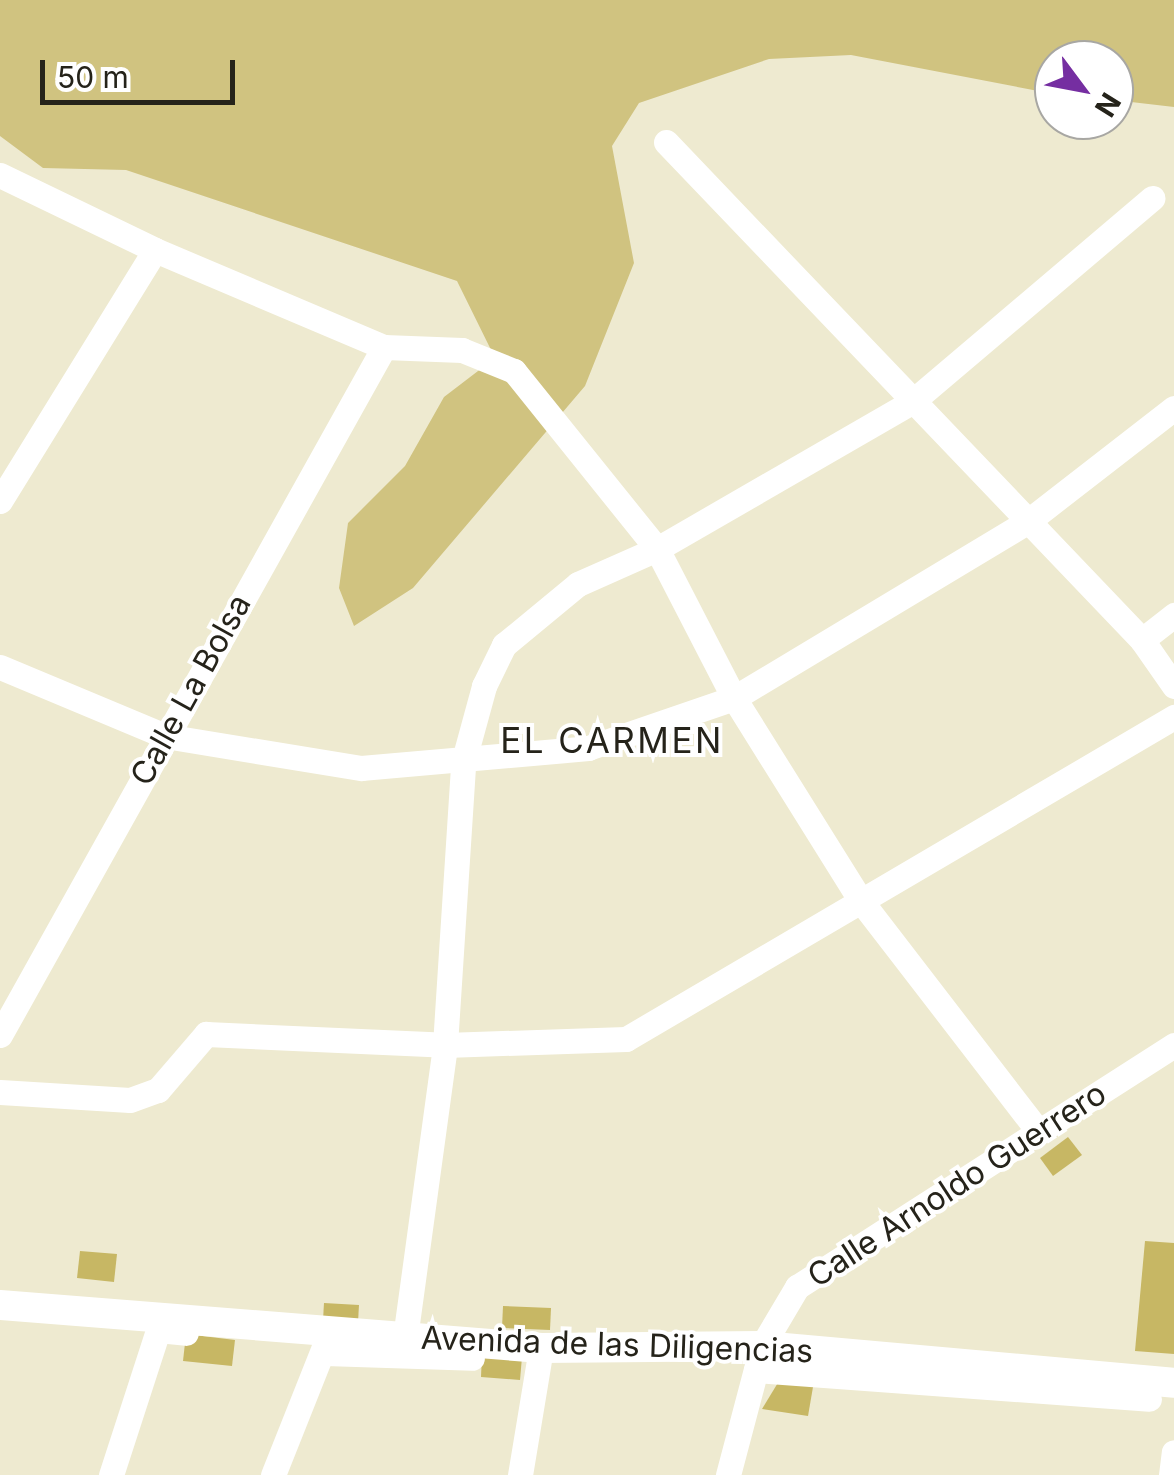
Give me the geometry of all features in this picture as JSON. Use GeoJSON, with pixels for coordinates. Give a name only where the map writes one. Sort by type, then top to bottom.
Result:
{"type":"FeatureCollection","features":[{"type":"Feature","properties":{"kind":"street"},"geometry":{"type":"LineString","coordinates":[[666,142],[1142,640],[1174,686]]}},
{"type":"Feature","properties":{"kind":"street"},"geometry":{"type":"LineString","coordinates":[[0,175],[156,250],[384,347],[462,350],[514,370],[656,549],[734,698],[861,901],[1040,1132]]}},
{"type":"Feature","properties":{"kind":"street"},"geometry":{"type":"LineString","coordinates":[[406,1338],[446,1045],[463,763],[484,686],[504,645],[578,584],[656,549],[912,401],[1152,198]]}},
{"type":"Feature","properties":{"kind":"street"},"geometry":{"type":"LineString","coordinates":[[0,501],[156,250]]}},
{"type":"Feature","properties":{"kind":"street","name":"Calle La Bolsa"},"geometry":{"type":"LineString","coordinates":[[0,1034],[384,347]]}},
{"type":"Feature","properties":{"kind":"street"},"geometry":{"type":"LineString","coordinates":[[0,668],[165,736],[361,768],[463,763],[588,748],[734,698],[1027,522],[1174,408]]}},
{"type":"Feature","properties":{"kind":"street"},"geometry":{"type":"LineString","coordinates":[[1142,640],[1174,615]]}},
{"type":"Feature","properties":{"kind":"street"},"geometry":{"type":"LineString","coordinates":[[0,1092],[130,1100],[158,1090],[206,1034],[446,1045],[626,1038],[1174,717]]}},
{"type":"Feature","properties":{"kind":"street","name":"Calle Arnoldo Guerrero"},"geometry":{"type":"LineString","coordinates":[[728,1475],[759,1358],[797,1287],[1174,1045]]}},
{"type":"Feature","properties":{"kind":"street","name":"Avenida de las Diligencias"},"geometry":{"type":"LineString","coordinates":[[0,1305],[327,1342],[406,1338],[759,1358],[1162,1391]]}},
{"type":"Feature","properties":{"kind":"street"},"geometry":{"type":"LineString","coordinates":[[111,1475],[158,1330],[285,1342]]}},
{"type":"Feature","properties":{"kind":"street"},"geometry":{"type":"LineString","coordinates":[[274,1475],[327,1342],[472,1358]]}},
{"type":"Feature","properties":{"kind":"street"},"geometry":{"type":"LineString","coordinates":[[520,1475],[541,1348]]}},
{"type":"Feature","properties":{"kind":"street"},"geometry":{"type":"LineString","coordinates":[[1172,1475],[1174,1452]]}},
{"type":"Feature","properties":{"kind":"shaded area"},"geometry":{"type":"Polygon","coordinates":[[[0,0],[1174,0],[1174,107],[1134,102],[1134,40],[1034,40],[1034,90],[851,55],[769,59],[639,103],[612,146],[634,263],[585,386],[413,588],[354,626],[339,588],[348,523],[405,466],[444,397],[495,358],[457,281],[126,170],[43,168],[0,136],[0,0]]]}},
{"type":"Feature","properties":{"kind":"building"},"geometry":{"type":"Polygon","coordinates":[[[1068,1137],[1082,1155],[1053,1176],[1040,1158],[1068,1137]]]}},
{"type":"Feature","properties":{"kind":"building"},"geometry":{"type":"Polygon","coordinates":[[[1145,1241],[1174,1243],[1174,1354],[1135,1351],[1145,1241]]]}},
{"type":"Feature","properties":{"kind":"building"},"geometry":{"type":"Polygon","coordinates":[[[80,1251],[117,1254],[114,1282],[77,1278],[80,1251]]]}},
{"type":"Feature","properties":{"kind":"building"},"geometry":{"type":"Polygon","coordinates":[[[324,1303],[359,1305],[358,1322],[323,1320],[324,1303]]]}},
{"type":"Feature","properties":{"kind":"building"},"geometry":{"type":"Polygon","coordinates":[[[503,1306],[551,1308],[550,1330],[502,1328],[503,1306]]]}},
{"type":"Feature","properties":{"kind":"building"},"geometry":{"type":"Polygon","coordinates":[[[186,1334],[235,1340],[232,1366],[183,1361],[186,1334]]]}},
{"type":"Feature","properties":{"kind":"building"},"geometry":{"type":"Polygon","coordinates":[[[482,1354],[522,1357],[520,1380],[481,1377],[482,1354]]]}},
{"type":"Feature","properties":{"kind":"building"},"geometry":{"type":"Polygon","coordinates":[[[779,1381],[813,1387],[808,1416],[762,1409],[779,1381]]]}},
{"type":"Feature","properties":{"kind":"district","name":"EL CARMEN"},"geometry":{"type":"Point","coordinates":[612,740]}}]}
